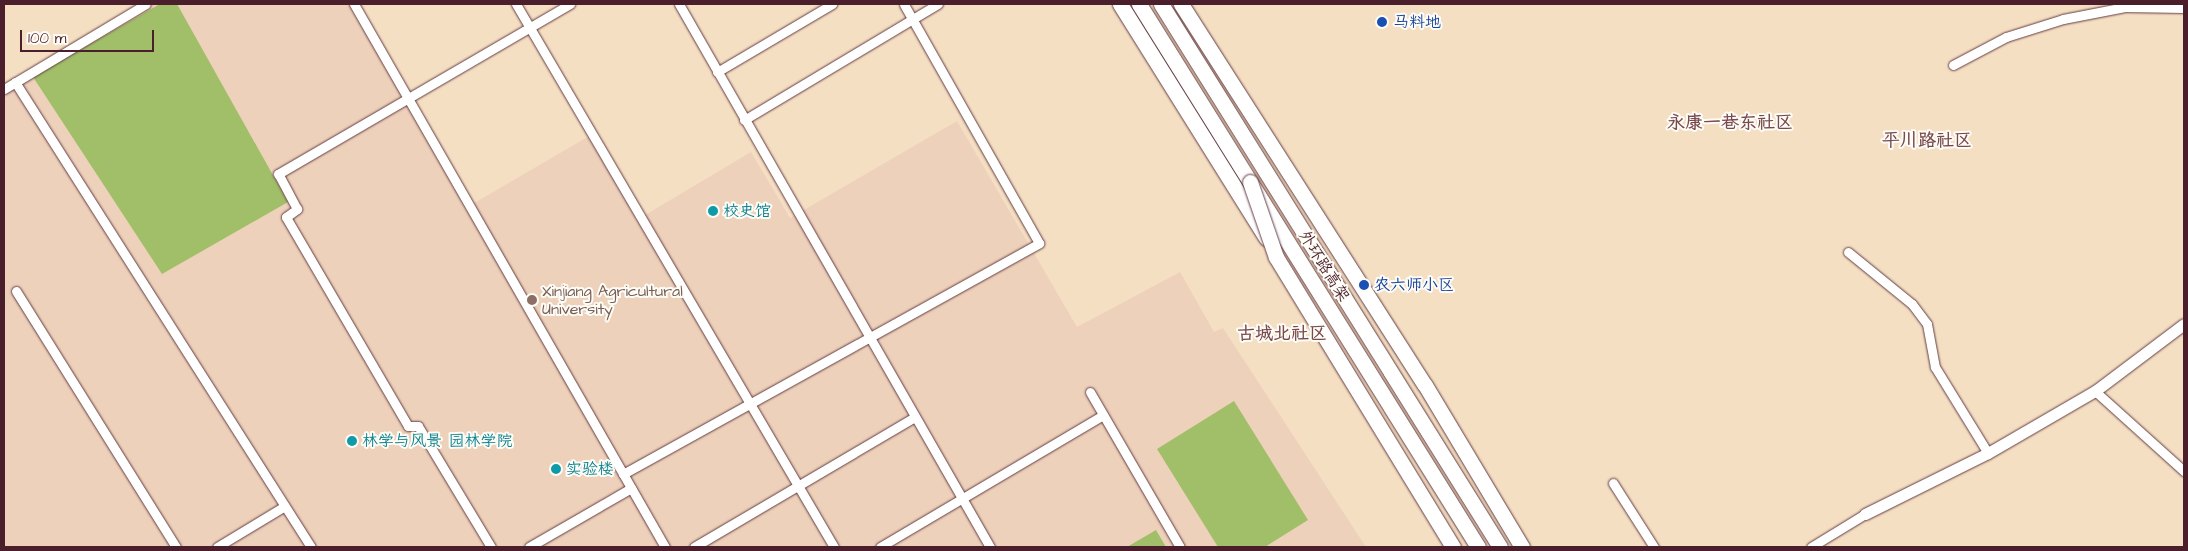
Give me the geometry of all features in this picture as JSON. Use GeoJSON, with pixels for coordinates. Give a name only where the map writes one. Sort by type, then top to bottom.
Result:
{"type":"FeatureCollection","features":[{"type":"Feature","properties":{"kind":"main road"},"geometry":{"type":"LineString","coordinates":[[1120,4],[1413,482],[1462,547]]}},
{"type":"Feature","properties":{"kind":"main road","name":"外环路高架"},"geometry":{"type":"LineString","coordinates":[[1139,4],[1478,547]]}},
{"type":"Feature","properties":{"kind":"main road","name":"外环路高架"},"geometry":{"type":"LineString","coordinates":[[1161,4],[1500,547]]}},
{"type":"Feature","properties":{"kind":"main road"},"geometry":{"type":"LineString","coordinates":[[1181,4],[1425,384],[1522,547]]}},
{"type":"Feature","properties":{"kind":"main road"},"geometry":{"type":"LineString","coordinates":[[1250,182],[1276,257],[1453,547]]}},
{"type":"Feature","properties":{"kind":"street"},"geometry":{"type":"LineString","coordinates":[[4,89],[146,4]]}},
{"type":"Feature","properties":{"kind":"street"},"geometry":{"type":"LineString","coordinates":[[354,4],[665,547]]}},
{"type":"Feature","properties":{"kind":"street"},"geometry":{"type":"LineString","coordinates":[[516,4],[834,547]]}},
{"type":"Feature","properties":{"kind":"street"},"geometry":{"type":"LineString","coordinates":[[491,547],[418,426],[408,426],[286,217],[297,209],[278,174],[570,4]]}},
{"type":"Feature","properties":{"kind":"street"},"geometry":{"type":"LineString","coordinates":[[678,4],[960,500],[990,547]]}},
{"type":"Feature","properties":{"kind":"street"},"geometry":{"type":"LineString","coordinates":[[717,72],[832,4]]}},
{"type":"Feature","properties":{"kind":"street"},"geometry":{"type":"LineString","coordinates":[[623,474],[752,406],[1040,243],[904,4]]}},
{"type":"Feature","properties":{"kind":"street"},"geometry":{"type":"LineString","coordinates":[[744,120],[938,4]]}},
{"type":"Feature","properties":{"kind":"street"},"geometry":{"type":"LineString","coordinates":[[1953,65],[2006,37],[2064,18],[2124,7],[2184,8]]}},
{"type":"Feature","properties":{"kind":"street"},"geometry":{"type":"LineString","coordinates":[[15,82],[311,547]]}},
{"type":"Feature","properties":{"kind":"street"},"geometry":{"type":"LineString","coordinates":[[1848,252],[1912,304],[1927,324],[1935,367],[1988,453]]}},
{"type":"Feature","properties":{"kind":"street"},"geometry":{"type":"LineString","coordinates":[[16,291],[176,547]]}},
{"type":"Feature","properties":{"kind":"street"},"geometry":{"type":"LineString","coordinates":[[1811,547],[1865,514],[1988,453],[2095,391],[2184,324]]}},
{"type":"Feature","properties":{"kind":"street"},"geometry":{"type":"LineString","coordinates":[[2095,391],[2184,471]]}},
{"type":"Feature","properties":{"kind":"street"},"geometry":{"type":"LineString","coordinates":[[1090,392],[1180,547]]}},
{"type":"Feature","properties":{"kind":"street"},"geometry":{"type":"LineString","coordinates":[[880,547],[1103,415]]}},
{"type":"Feature","properties":{"kind":"street"},"geometry":{"type":"LineString","coordinates":[[694,547],[913,418]]}},
{"type":"Feature","properties":{"kind":"street"},"geometry":{"type":"LineString","coordinates":[[1614,483],[1654,547]]}},
{"type":"Feature","properties":{"kind":"street"},"geometry":{"type":"LineString","coordinates":[[529,547],[631,488]]}},
{"type":"Feature","properties":{"kind":"street"},"geometry":{"type":"LineString","coordinates":[[217,547],[285,506]]}},
{"type":"Feature","properties":{"kind":"shaded area","name":"Xinjiang Agricultural University"},"geometry":{"type":"Polygon","coordinates":[[[150,4],[354,4],[469,206],[591,135],[640,218],[751,152],[790,218],[957,121],[1077,327],[1180,272],[1214,332],[1223,328],[1366,547],[4,547],[4,91],[150,4]]]}},
{"type":"Feature","properties":{"kind":"green space"},"geometry":{"type":"Polygon","coordinates":[[[160,4],[177,4],[288,202],[162,274],[33,77],[160,4]]]}},
{"type":"Feature","properties":{"kind":"green space"},"geometry":{"type":"Polygon","coordinates":[[[1234,401],[1308,520],[1265,547],[1218,547],[1157,449],[1234,401]]]}},
{"type":"Feature","properties":{"kind":"green space"},"geometry":{"type":"Polygon","coordinates":[[[1156,530],[1166,547],[1127,547],[1156,530]]]}},
{"type":"Feature","properties":{"kind":"place","name":"马料地"},"geometry":{"type":"Point","coordinates":[1382,22]}},
{"type":"Feature","properties":{"kind":"place","name":"校史馆"},"geometry":{"type":"Point","coordinates":[713,211]}},
{"type":"Feature","properties":{"kind":"place","name":"农六师小区"},"geometry":{"type":"Point","coordinates":[1364,285]}},
{"type":"Feature","properties":{"kind":"place","name":"Xinjiang Agricultural University"},"geometry":{"type":"Point","coordinates":[532,300]}},
{"type":"Feature","properties":{"kind":"place","name":"林学与风景 园林学院"},"geometry":{"type":"Point","coordinates":[352,441]}},
{"type":"Feature","properties":{"kind":"place","name":"实验楼"},"geometry":{"type":"Point","coordinates":[556,469]}},
{"type":"Feature","properties":{"kind":"district","name":"永康一巷东社区"},"geometry":{"type":"Point","coordinates":[1730,123]}},
{"type":"Feature","properties":{"kind":"district","name":"平川路社区"},"geometry":{"type":"Point","coordinates":[1927,141]}},
{"type":"Feature","properties":{"kind":"district","name":"古城北社区"},"geometry":{"type":"Point","coordinates":[1282,334]}}]}
